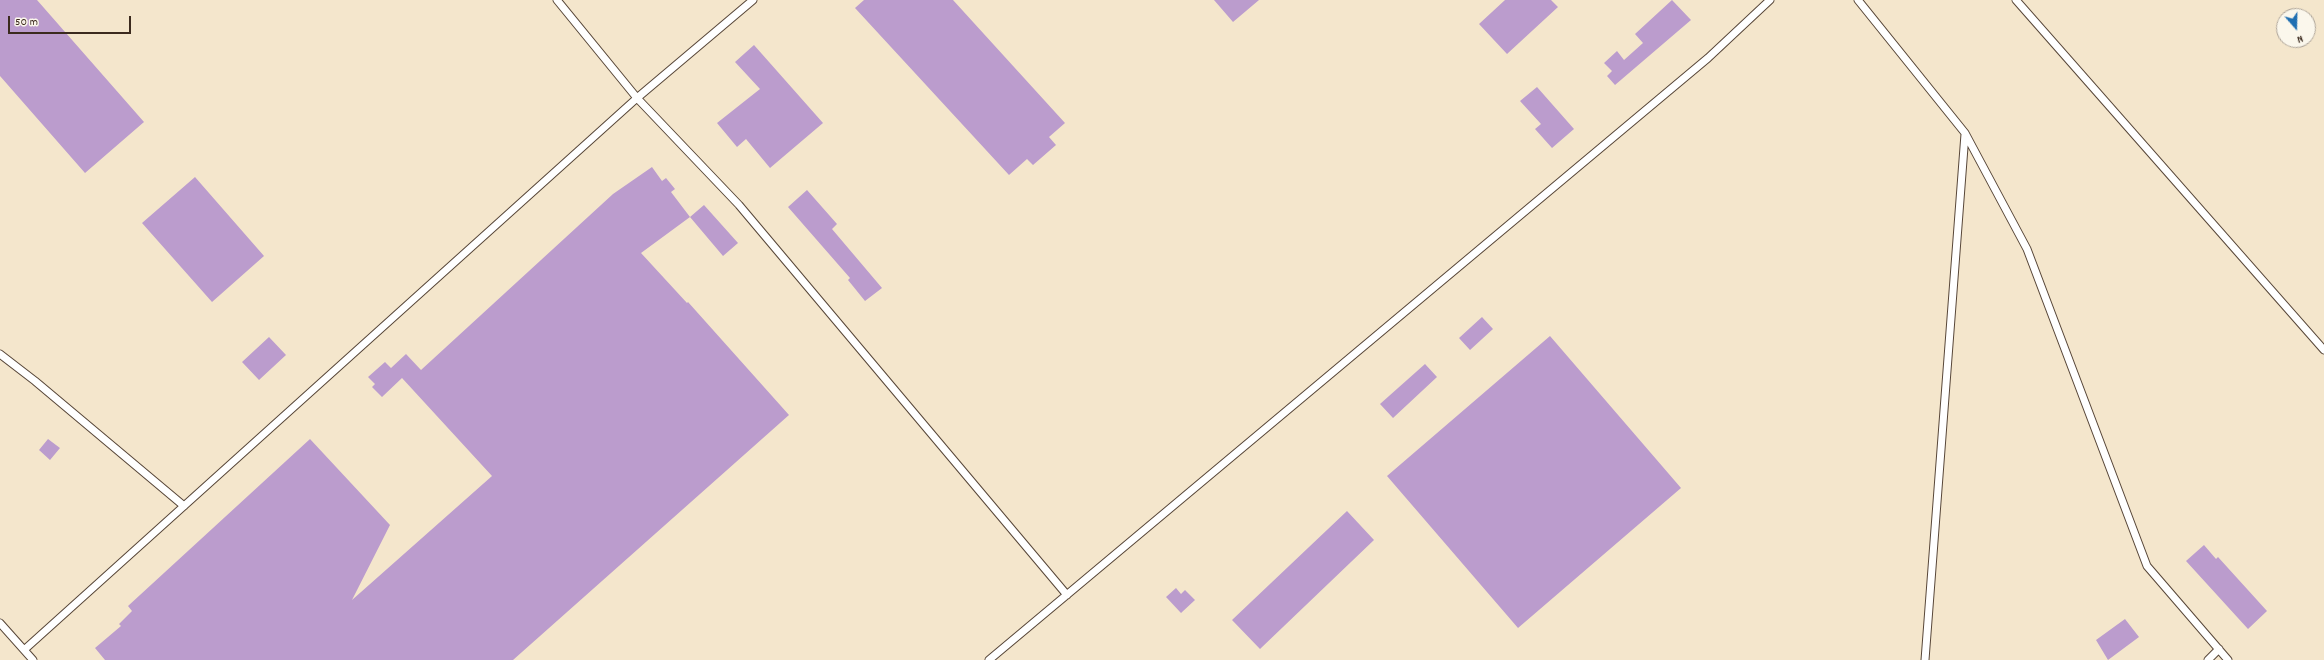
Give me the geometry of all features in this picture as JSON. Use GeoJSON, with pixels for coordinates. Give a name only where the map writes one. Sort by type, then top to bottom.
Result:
{"type":"FeatureCollection","features":[{"type":"Feature","properties":{"kind":"lane"},"geometry":{"type":"LineString","coordinates":[[557,0],[637,98],[739,205],[1067,595]]}},
{"type":"Feature","properties":{"kind":"lane"},"geometry":{"type":"LineString","coordinates":[[24,650],[637,98],[753,0]]}},
{"type":"Feature","properties":{"kind":"lane"},"geometry":{"type":"LineString","coordinates":[[989,660],[1708,58],[1770,0]]}},
{"type":"Feature","properties":{"kind":"lane"},"geometry":{"type":"LineString","coordinates":[[1858,0],[1965,133],[2027,249],[2147,566],[2228,660]]}},
{"type":"Feature","properties":{"kind":"lane"},"geometry":{"type":"LineString","coordinates":[[2016,0],[2324,350]]}},
{"type":"Feature","properties":{"kind":"lane"},"geometry":{"type":"LineString","coordinates":[[1925,660],[1965,133]]}},
{"type":"Feature","properties":{"kind":"lane"},"geometry":{"type":"LineString","coordinates":[[0,354],[35,381],[184,506]]}},
{"type":"Feature","properties":{"kind":"lane"},"geometry":{"type":"LineString","coordinates":[[0,623],[33,660]]}},
{"type":"Feature","properties":{"kind":"lane"},"geometry":{"type":"LineString","coordinates":[[2208,660],[2219,649]]}},
{"type":"Feature","properties":{"kind":"building"},"geometry":{"type":"Polygon","coordinates":[[[0,0],[37,0],[144,122],[85,173],[0,76],[0,0]]]}},
{"type":"Feature","properties":{"kind":"building"},"geometry":{"type":"Polygon","coordinates":[[[864,0],[953,0],[1065,123],[1049,137],[1056,145],[1033,165],[1027,159],[1009,175],[855,8],[864,0]]]}},
{"type":"Feature","properties":{"kind":"building"},"geometry":{"type":"Polygon","coordinates":[[[1214,0],[1259,0],[1233,22],[1214,0]]]}},
{"type":"Feature","properties":{"kind":"building"},"geometry":{"type":"Polygon","coordinates":[[[1505,0],[1551,0],[1558,7],[1507,54],[1479,24],[1505,0]]]}},
{"type":"Feature","properties":{"kind":"building"},"geometry":{"type":"Polygon","coordinates":[[[1672,0],[1691,20],[1615,85],[1607,76],[1612,71],[1604,63],[1617,51],[1624,60],[1643,43],[1635,34],[1672,0]]]}},
{"type":"Feature","properties":{"kind":"building"},"geometry":{"type":"Polygon","coordinates":[[[754,45],[823,123],[770,168],[746,139],[737,147],[717,123],[760,89],[735,62],[754,45]]]}},
{"type":"Feature","properties":{"kind":"building"},"geometry":{"type":"Polygon","coordinates":[[[1537,87],[1574,129],[1552,148],[1535,129],[1541,124],[1520,101],[1537,87]]]}},
{"type":"Feature","properties":{"kind":"building"},"geometry":{"type":"Polygon","coordinates":[[[652,167],[662,181],[666,178],[675,189],[671,192],[690,217],[641,253],[687,303],[688,302],[789,415],[513,660],[105,660],[95,648],[121,626],[119,624],[132,611],[128,606],[310,439],[390,525],[352,600],[492,476],[402,378],[382,397],[372,387],[375,384],[368,377],[385,362],[391,368],[406,354],[421,370],[613,194],[652,167]]]}},
{"type":"Feature","properties":{"kind":"building"},"geometry":{"type":"Polygon","coordinates":[[[195,177],[264,256],[212,302],[142,223],[195,177]]]}},
{"type":"Feature","properties":{"kind":"building"},"geometry":{"type":"Polygon","coordinates":[[[807,190],[837,224],[832,229],[882,288],[865,301],[848,280],[850,278],[788,207],[807,190]]]}},
{"type":"Feature","properties":{"kind":"building"},"geometry":{"type":"Polygon","coordinates":[[[704,205],[738,243],[723,256],[690,217],[704,205]]]}},
{"type":"Feature","properties":{"kind":"building"},"geometry":{"type":"Polygon","coordinates":[[[1482,317],[1493,329],[1470,350],[1459,338],[1482,317]]]}},
{"type":"Feature","properties":{"kind":"building"},"geometry":{"type":"Polygon","coordinates":[[[1550,336],[1681,488],[1518,628],[1387,476],[1550,336]]]}},
{"type":"Feature","properties":{"kind":"building"},"geometry":{"type":"Polygon","coordinates":[[[269,337],[286,355],[259,380],[242,362],[269,337]]]}},
{"type":"Feature","properties":{"kind":"building"},"geometry":{"type":"Polygon","coordinates":[[[1425,364],[1437,377],[1393,418],[1380,404],[1425,364]]]}},
{"type":"Feature","properties":{"kind":"building"},"geometry":{"type":"Polygon","coordinates":[[[48,439],[60,448],[50,460],[39,450],[48,439]]]}},
{"type":"Feature","properties":{"kind":"building"},"geometry":{"type":"Polygon","coordinates":[[[1347,511],[1374,540],[1260,649],[1232,620],[1347,511]]]}},
{"type":"Feature","properties":{"kind":"building"},"geometry":{"type":"Polygon","coordinates":[[[2204,545],[2216,559],[2218,557],[2267,611],[2248,629],[2186,561],[2204,545]]]}},
{"type":"Feature","properties":{"kind":"building"},"geometry":{"type":"Polygon","coordinates":[[[1176,588],[1181,594],[1185,590],[1195,600],[1181,613],[1166,597],[1176,588]]]}},
{"type":"Feature","properties":{"kind":"building"},"geometry":{"type":"Polygon","coordinates":[[[2125,619],[2139,637],[2108,660],[2096,640],[2125,619]]]}}]}
